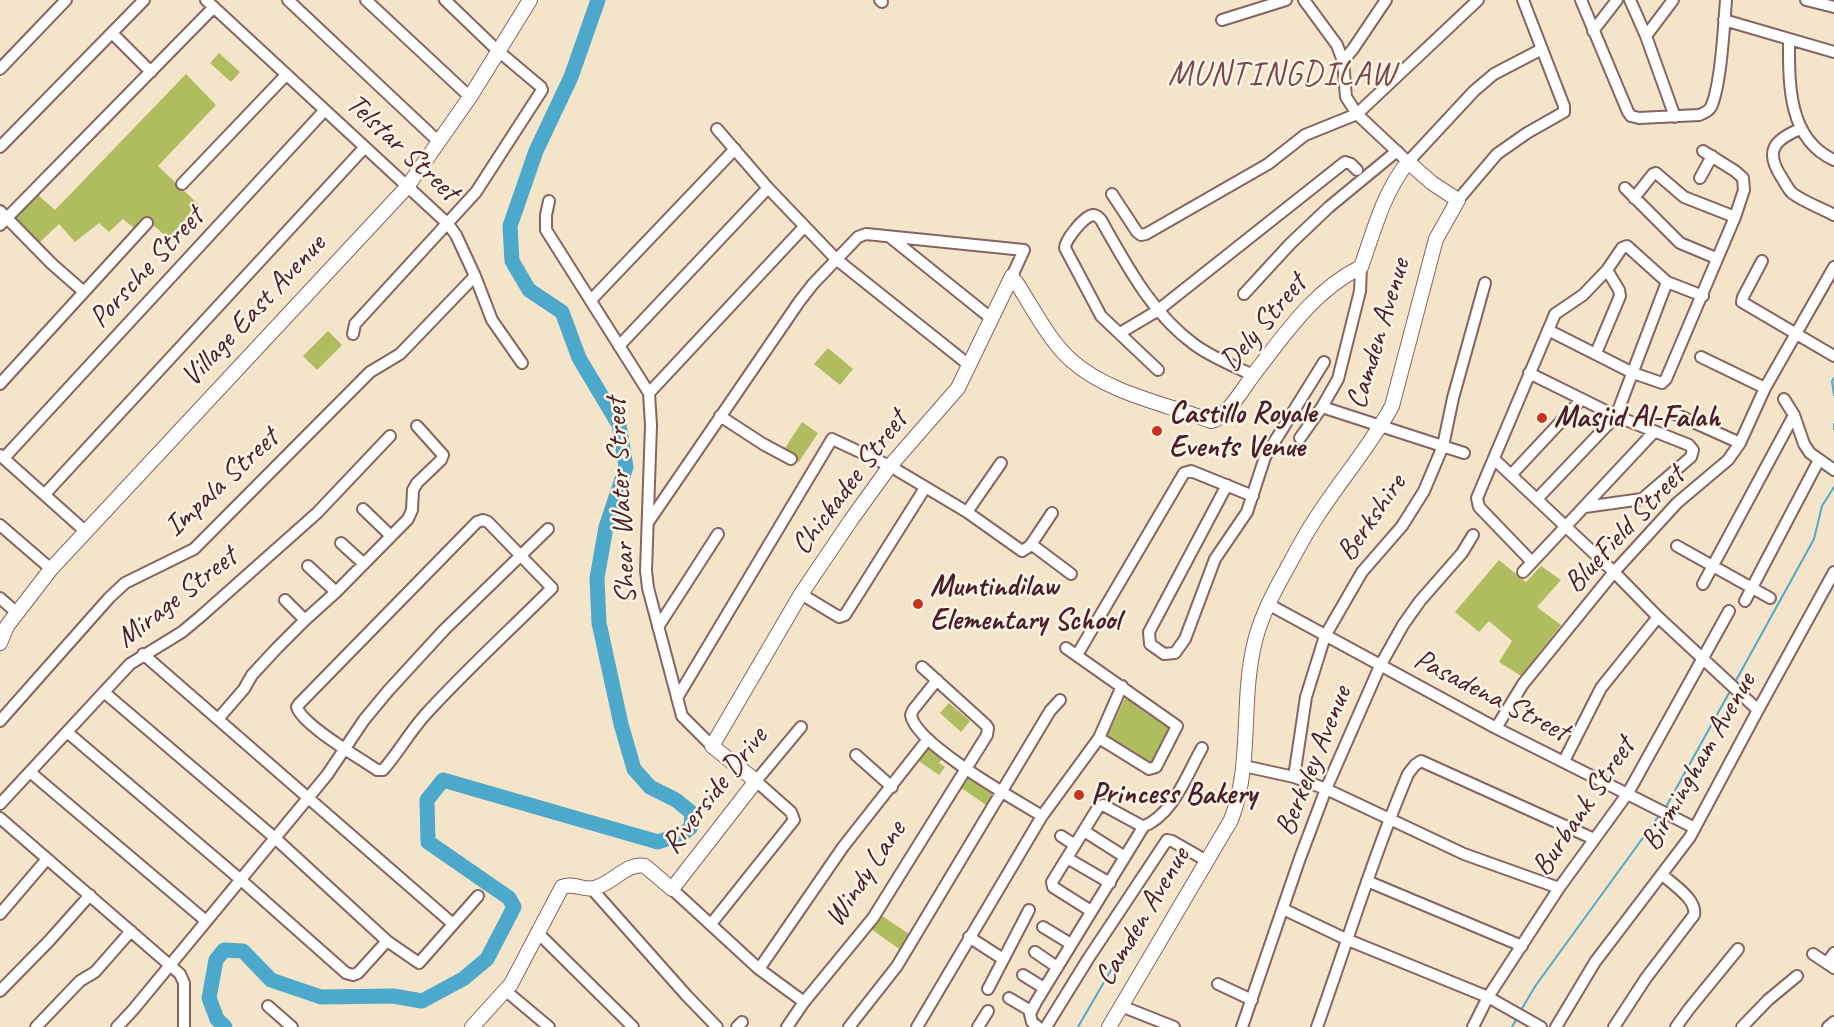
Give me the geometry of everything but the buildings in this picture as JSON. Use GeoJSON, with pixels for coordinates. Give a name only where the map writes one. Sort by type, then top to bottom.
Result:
{"type":"FeatureCollection","features":[{"type":"Feature","properties":{"kind":"street"},"geometry":{"type":"LineString","coordinates":[[0,69],[66,0]]}},
{"type":"Feature","properties":{"kind":"street"},"geometry":{"type":"LineString","coordinates":[[0,147],[144,0]]}},
{"type":"Feature","properties":{"kind":"street"},"geometry":{"type":"LineString","coordinates":[[288,0],[440,142]]}},
{"type":"Feature","properties":{"kind":"street"},"geometry":{"type":"LineString","coordinates":[[366,0],[470,97]]}},
{"type":"Feature","properties":{"kind":"street"},"geometry":{"type":"LineString","coordinates":[[353,334],[355,324],[476,192],[542,88],[497,50],[445,0]]}},
{"type":"Feature","properties":{"kind":"street","name":"Village East Avenue"},"geometry":{"type":"LineString","coordinates":[[0,643],[7,626],[51,568],[407,187],[470,97],[528,0]]}},
{"type":"Feature","properties":{"kind":"street"},"geometry":{"type":"LineString","coordinates":[[1222,20],[1286,0]]}},
{"type":"Feature","properties":{"kind":"street"},"geometry":{"type":"LineString","coordinates":[[1343,61],[1353,50],[1386,0]]}},
{"type":"Feature","properties":{"kind":"street"},"geometry":{"type":"LineString","coordinates":[[1112,194],[1137,232],[1141,235],[1146,234],[1268,164],[1305,135],[1357,114],[1478,0]]}},
{"type":"Feature","properties":{"kind":"street"},"geometry":{"type":"LineString","coordinates":[[1300,438],[1338,379],[1360,291],[1361,267],[1379,214],[1398,175],[1474,91],[1494,74],[1542,48],[1523,0]]}},
{"type":"Feature","properties":{"kind":"street"},"geometry":{"type":"LineString","coordinates":[[1581,0],[1628,112],[1631,116],[1639,118],[1700,115],[1710,108],[1716,86],[1726,0]]}},
{"type":"Feature","properties":{"kind":"street"},"geometry":{"type":"LineString","coordinates":[[1593,31],[1617,0]]}},
{"type":"Feature","properties":{"kind":"street"},"geometry":{"type":"LineString","coordinates":[[1630,0],[1646,36],[1675,117]]}},
{"type":"Feature","properties":{"kind":"street"},"geometry":{"type":"LineString","coordinates":[[1646,36],[1673,0]]}},
{"type":"Feature","properties":{"kind":"street"},"geometry":{"type":"LineString","coordinates":[[1806,0],[1834,7]]}},
{"type":"Feature","properties":{"kind":"street"},"geometry":{"type":"LineString","coordinates":[[1309,2],[1337,45],[1343,61],[1346,97],[1357,114],[1432,183],[1458,200]]}},
{"type":"Feature","properties":{"kind":"street"},"geometry":{"type":"LineString","coordinates":[[84,292],[2,218],[151,72],[210,3]]}},
{"type":"Feature","properties":{"kind":"street","name":"Telstar Street"},"geometry":{"type":"LineString","coordinates":[[210,3],[448,224],[456,235],[475,276],[492,320],[522,363]]}},
{"type":"Feature","properties":{"kind":"street"},"geometry":{"type":"LineString","coordinates":[[1724,20],[1834,52]]}},
{"type":"Feature","properties":{"kind":"street"},"geometry":{"type":"LineString","coordinates":[[112,33],[151,72]]}},
{"type":"Feature","properties":{"kind":"street"},"geometry":{"type":"LineString","coordinates":[[1789,39],[1792,106],[1800,129],[1823,154],[1834,160]]}},
{"type":"Feature","properties":{"kind":"street","name":"Camden Avenue"},"geometry":{"type":"LineString","coordinates":[[1108,1027],[1233,814],[1244,766],[1248,699],[1255,641],[1268,604],[1317,516],[1392,406],[1436,239],[1458,200],[1497,154],[1527,133],[1564,112],[1564,106],[1542,48]]}},
{"type":"Feature","properties":{"kind":"street"},"geometry":{"type":"LineString","coordinates":[[182,184],[286,75]]}},
{"type":"Feature","properties":{"kind":"street","name":"Porsche Street"},"geometry":{"type":"LineString","coordinates":[[2,457],[325,110]]}},
{"type":"Feature","properties":{"kind":"street"},"geometry":{"type":"LineString","coordinates":[[717,129],[768,188],[836,259],[969,365]]}},
{"type":"Feature","properties":{"kind":"street"},"geometry":{"type":"LineString","coordinates":[[1800,129],[1784,135],[1774,147],[1773,156],[1779,173],[1791,192],[1834,215]]}},
{"type":"Feature","properties":{"kind":"street"},"geometry":{"type":"LineString","coordinates":[[45,494],[365,147]]}},
{"type":"Feature","properties":{"kind":"street"},"geometry":{"type":"LineString","coordinates":[[591,300],[735,148]]}},
{"type":"Feature","properties":{"kind":"street"},"geometry":{"type":"LineString","coordinates":[[1244,294],[1290,243],[1329,207],[1397,152]]}},
{"type":"Feature","properties":{"kind":"street"},"geometry":{"type":"LineString","coordinates":[[1548,330],[1633,373],[1662,383],[1666,379],[1703,296],[1716,258],[1736,217],[1744,190],[1743,178],[1708,154],[1700,178]]}},
{"type":"Feature","properties":{"kind":"street"},"geometry":{"type":"LineString","coordinates":[[1120,333],[1157,311],[1345,162],[1357,170]]}},
{"type":"Feature","properties":{"kind":"street"},"geometry":{"type":"LineString","coordinates":[[1634,198],[1656,173],[1684,197],[1736,217]]}},
{"type":"Feature","properties":{"kind":"street"},"geometry":{"type":"LineString","coordinates":[[619,346],[768,188]]}},
{"type":"Feature","properties":{"kind":"street"},"geometry":{"type":"LineString","coordinates":[[1625,188],[1680,243],[1716,258]]}},
{"type":"Feature","properties":{"kind":"street","name":"Shear Water Street"},"geometry":{"type":"LineString","coordinates":[[549,201],[546,230],[649,393],[651,425],[646,571],[658,627],[682,716],[712,746],[791,812],[794,820],[711,924]]}},
{"type":"Feature","properties":{"kind":"street"},"geometry":{"type":"LineString","coordinates":[[1158,370],[1101,316],[1065,248],[1066,240],[1086,218],[1092,215],[1101,220],[1124,261],[1157,311],[1196,345],[1253,375]]}},
{"type":"Feature","properties":{"kind":"street"},"geometry":{"type":"LineString","coordinates":[[0,384],[147,223]]}},
{"type":"Feature","properties":{"kind":"street"},"geometry":{"type":"LineString","coordinates":[[649,393],[804,227]]}},
{"type":"Feature","properties":{"kind":"street"},"geometry":{"type":"LineString","coordinates":[[649,521],[799,302],[836,259],[862,235],[890,237],[992,319]]}},
{"type":"Feature","properties":{"kind":"street","name":"Chickadee Street"},"geometry":{"type":"LineString","coordinates":[[712,746],[801,594],[890,466],[958,388],[1014,279],[1024,250],[890,237]]}},
{"type":"Feature","properties":{"kind":"street"},"geometry":{"type":"LineString","coordinates":[[1532,562],[1479,507],[1477,498],[1555,314],[1583,295],[1607,270],[1622,248],[1627,246],[1667,282],[1703,296]]}},
{"type":"Feature","properties":{"kind":"street"},"geometry":{"type":"LineString","coordinates":[[1762,261],[1742,302],[1834,356]]}},
{"type":"Feature","properties":{"kind":"street","name":"Dely Street"},"geometry":{"type":"LineString","coordinates":[[1014,279],[1042,323],[1071,360],[1092,376],[1119,390],[1213,421],[1236,400],[1253,375],[1315,298],[1341,277],[1361,267]]}},
{"type":"Feature","properties":{"kind":"street","name":"BlueField Street"},"geometry":{"type":"LineString","coordinates":[[1496,728],[1523,684],[1614,572],[1677,503],[1728,460],[1740,443],[1765,388],[1795,333],[1834,267]]}},
{"type":"Feature","properties":{"kind":"street"},"geometry":{"type":"LineString","coordinates":[[1596,353],[1619,302],[1619,290],[1607,270]]}},
{"type":"Feature","properties":{"kind":"street","name":"Impala Street"},"geometry":{"type":"LineString","coordinates":[[0,721],[125,583],[194,549],[370,372],[400,354],[475,276]]}},
{"type":"Feature","properties":{"kind":"street"},"geometry":{"type":"LineString","coordinates":[[1537,499],[1616,416],[1667,282]]}},
{"type":"Feature","properties":{"kind":"street","name":"Berkshire"},"geometry":{"type":"LineString","coordinates":[[1294,777],[1306,697],[1325,636],[1362,572],[1402,526],[1424,491],[1443,446],[1453,398],[1485,283]]}},
{"type":"Feature","properties":{"kind":"street"},"geometry":{"type":"LineString","coordinates":[[1701,357],[1765,388]]}},
{"type":"Feature","properties":{"kind":"street"},"geometry":{"type":"LineString","coordinates":[[1227,485],[1149,632],[1150,644],[1164,654],[1175,653],[1185,639],[1210,570],[1215,559],[1239,527],[1253,496],[1265,457],[1324,362]]}},
{"type":"Feature","properties":{"kind":"street"},"geometry":{"type":"LineString","coordinates":[[1529,373],[1616,416],[1689,445],[1693,450],[1691,457],[1642,499],[1584,507]]}},
{"type":"Feature","properties":{"kind":"street"},"geometry":{"type":"LineString","coordinates":[[1511,475],[1582,399]]}},
{"type":"Feature","properties":{"kind":"street"},"geometry":{"type":"LineString","coordinates":[[1784,399],[1794,415],[1803,444],[1810,453],[1834,470]]}},
{"type":"Feature","properties":{"kind":"street"},"geometry":{"type":"LineString","coordinates":[[1322,407],[1464,453]]}},
{"type":"Feature","properties":{"kind":"street"},"geometry":{"type":"LineString","coordinates":[[1673,413],[1740,443]]}},
{"type":"Feature","properties":{"kind":"street"},"geometry":{"type":"LineString","coordinates":[[1703,584],[1794,415]]}},
{"type":"Feature","properties":{"kind":"street"},"geometry":{"type":"LineString","coordinates":[[720,416],[791,459]]}},
{"type":"Feature","properties":{"kind":"street"},"geometry":{"type":"LineString","coordinates":[[218,719],[244,689],[252,675],[411,515],[413,490],[443,455],[417,426]]}},
{"type":"Feature","properties":{"kind":"street"},"geometry":{"type":"LineString","coordinates":[[1523,572],[1654,432]]}},
{"type":"Feature","properties":{"kind":"street","name":"Mirage Street"},"geometry":{"type":"LineString","coordinates":[[0,804],[130,664],[182,632],[201,617],[317,513],[390,436]]}},
{"type":"Feature","properties":{"kind":"street"},"geometry":{"type":"LineString","coordinates":[[677,698],[832,439],[890,466],[967,513],[1020,550],[1025,550],[1031,544],[1052,513]]}},
{"type":"Feature","properties":{"kind":"street"},"geometry":{"type":"LineString","coordinates":[[2,457],[85,531]]}},
{"type":"Feature","properties":{"kind":"street"},"geometry":{"type":"LineString","coordinates":[[1495,460],[1758,710]]}},
{"type":"Feature","properties":{"kind":"street"},"geometry":{"type":"LineString","coordinates":[[1745,601],[1819,460]]}},
{"type":"Feature","properties":{"kind":"street"},"geometry":{"type":"LineString","coordinates":[[967,513],[1001,463]]}},
{"type":"Feature","properties":{"kind":"street"},"geometry":{"type":"LineString","coordinates":[[1077,655],[1179,479],[1187,471],[1253,496]]}},
{"type":"Feature","properties":{"kind":"street"},"geometry":{"type":"LineString","coordinates":[[801,594],[838,617],[845,615],[925,488]]}},
{"type":"Feature","properties":{"kind":"street"},"geometry":{"type":"LineString","coordinates":[[363,509],[391,536]]}},
{"type":"Feature","properties":{"kind":"street"},"geometry":{"type":"LineString","coordinates":[[475,518],[488,522],[520,556],[552,588],[426,714],[406,737],[383,770],[377,770],[300,715],[298,704],[475,518]]}},
{"type":"Feature","properties":{"kind":"street"},"geometry":{"type":"LineString","coordinates":[[0,525],[51,568]]}},
{"type":"Feature","properties":{"kind":"street"},"geometry":{"type":"LineString","coordinates":[[117,1027],[134,1010],[327,775],[344,748],[388,691],[444,630],[548,529]]}},
{"type":"Feature","properties":{"kind":"street"},"geometry":{"type":"LineString","coordinates":[[658,627],[718,534]]}},
{"type":"Feature","properties":{"kind":"street","name":"Berkeley Avenue"},"geometry":{"type":"LineString","coordinates":[[1242,1027],[1326,789],[1380,666],[1414,609],[1462,553],[1473,535]]}},
{"type":"Feature","properties":{"kind":"street"},"geometry":{"type":"LineString","coordinates":[[341,543],[364,564]]}},
{"type":"Feature","properties":{"kind":"street"},"geometry":{"type":"LineString","coordinates":[[1031,544],[1071,574]]}},
{"type":"Feature","properties":{"kind":"street"},"geometry":{"type":"LineString","coordinates":[[1677,546],[1770,598]]}},
{"type":"Feature","properties":{"kind":"street"},"geometry":{"type":"LineString","coordinates":[[308,566],[336,592]]}},
{"type":"Feature","properties":{"kind":"street","name":"Birmingham Avenue"},"geometry":{"type":"LineString","coordinates":[[1556,1027],[1595,962],[1695,828],[1833,572]]}},
{"type":"Feature","properties":{"kind":"street"},"geometry":{"type":"LineString","coordinates":[[0,598],[17,613]]}},
{"type":"Feature","properties":{"kind":"street"},"geometry":{"type":"LineString","coordinates":[[285,600],[305,620]]}},
{"type":"Feature","properties":{"kind":"street","name":"Pasadena Street"},"geometry":{"type":"LineString","coordinates":[[1268,604],[1496,728],[1695,828]]}},
{"type":"Feature","properties":{"kind":"street","name":"Burbank Street"},"geometry":{"type":"LineString","coordinates":[[1473,1027],[1488,997],[1559,888],[1628,793],[1729,611]]}},
{"type":"Feature","properties":{"kind":"street"},"geometry":{"type":"LineString","coordinates":[[1564,761],[1601,688],[1658,617]]}},
{"type":"Feature","properties":{"kind":"street"},"geometry":{"type":"LineString","coordinates":[[1066,648],[1176,724],[1177,730],[1156,767],[1149,769],[1099,738]]}},
{"type":"Feature","properties":{"kind":"street"},"geometry":{"type":"LineString","coordinates":[[143,654],[453,924]]}},
{"type":"Feature","properties":{"kind":"street"},"geometry":{"type":"LineString","coordinates":[[922,667],[937,680],[911,715],[913,724],[966,770],[1042,816]]}},
{"type":"Feature","properties":{"kind":"street","name":"Windy Lane"},"geometry":{"type":"LineString","coordinates":[[787,1027],[804,1002],[873,918],[987,735],[988,728],[937,680]]}},
{"type":"Feature","properties":{"kind":"street"},"geometry":{"type":"LineString","coordinates":[[917,1027],[1042,816],[1099,738],[1122,686]]}},
{"type":"Feature","properties":{"kind":"street"},"geometry":{"type":"LineString","coordinates":[[105,693],[274,838],[387,941],[419,963],[478,896]]}},
{"type":"Feature","properties":{"kind":"street"},"geometry":{"type":"LineString","coordinates":[[849,1027],[897,966],[1003,793],[1050,711],[1060,700]]}},
{"type":"Feature","properties":{"kind":"street","name":"Riverside Drive"},"geometry":{"type":"LineString","coordinates":[[672,890],[801,727]]}},
{"type":"Feature","properties":{"kind":"street"},"geometry":{"type":"LineString","coordinates":[[68,732],[350,974],[358,974],[387,941]]}},
{"type":"Feature","properties":{"kind":"street"},"geometry":{"type":"LineString","coordinates":[[759,969],[843,847],[928,739]]}},
{"type":"Feature","properties":{"kind":"street"},"geometry":{"type":"LineString","coordinates":[[1091,911],[1052,885],[1102,804],[1142,826],[1150,824],[1171,804],[1202,748]]}},
{"type":"Feature","properties":{"kind":"street"},"geometry":{"type":"LineString","coordinates":[[856,755],[892,787]]}},
{"type":"Feature","properties":{"kind":"street"},"geometry":{"type":"LineString","coordinates":[[1317,1027],[1389,818],[1408,774],[1415,765],[1421,761],[1594,839]]}},
{"type":"Feature","properties":{"kind":"street"},"geometry":{"type":"LineString","coordinates":[[1244,766],[1294,777],[1326,789],[1464,854],[1559,888]]}},
{"type":"Feature","properties":{"kind":"street"},"geometry":{"type":"LineString","coordinates":[[30,772],[206,921]]}},
{"type":"Feature","properties":{"kind":"street"},"geometry":{"type":"LineString","coordinates":[[0,818],[180,974],[184,983],[184,1027]]}},
{"type":"Feature","properties":{"kind":"street"},"geometry":{"type":"LineString","coordinates":[[1038,1027],[1032,1022],[1031,1011],[1110,883],[1142,826]]}},
{"type":"Feature","properties":{"kind":"street"},"geometry":{"type":"LineString","coordinates":[[1084,831],[1125,857]]}},
{"type":"Feature","properties":{"kind":"street"},"geometry":{"type":"LineString","coordinates":[[1062,836],[1075,845]]}},
{"type":"Feature","properties":{"kind":"street"},"geometry":{"type":"LineString","coordinates":[[1046,1027],[1162,845],[1167,840],[1172,841],[1207,861]]}},
{"type":"Feature","properties":{"kind":"street"},"geometry":{"type":"LineString","coordinates":[[1067,858],[1110,883]]}},
{"type":"Feature","properties":{"kind":"street"},"geometry":{"type":"LineString","coordinates":[[0,914],[47,859]]}},
{"type":"Feature","properties":{"kind":"street"},"geometry":{"type":"LineString","coordinates":[[472,1027],[511,984],[562,887],[570,884],[592,889],[611,882],[628,868],[641,865],[645,866],[711,924],[759,969],[804,1002]]}},
{"type":"Feature","properties":{"kind":"street"},"geometry":{"type":"LineString","coordinates":[[1614,1027],[1646,978],[1694,915],[1695,909],[1692,902],[1662,875]]}},
{"type":"Feature","properties":{"kind":"street"},"geometry":{"type":"LineString","coordinates":[[1367,881],[1522,946]]}},
{"type":"Feature","properties":{"kind":"street"},"geometry":{"type":"LineString","coordinates":[[592,889],[717,1027]]}},
{"type":"Feature","properties":{"kind":"street"},"geometry":{"type":"LineString","coordinates":[[0,991],[90,895]]}},
{"type":"Feature","properties":{"kind":"street"},"geometry":{"type":"LineString","coordinates":[[1283,909],[1348,940],[1488,997],[1541,1027]]}},
{"type":"Feature","properties":{"kind":"street"},"geometry":{"type":"LineString","coordinates":[[988,989],[1029,910]]}},
{"type":"Feature","properties":{"kind":"street"},"geometry":{"type":"LineString","coordinates":[[1043,927],[1071,944]]}},
{"type":"Feature","properties":{"kind":"street"},"geometry":{"type":"LineString","coordinates":[[36,1027],[80,981],[95,972],[131,931]]}},
{"type":"Feature","properties":{"kind":"street"},"geometry":{"type":"LineString","coordinates":[[537,932],[633,1027]]}},
{"type":"Feature","properties":{"kind":"street"},"geometry":{"type":"LineString","coordinates":[[969,937],[1003,959]]}},
{"type":"Feature","properties":{"kind":"street"},"geometry":{"type":"LineString","coordinates":[[1676,1027],[1738,949]]}},
{"type":"Feature","properties":{"kind":"street"},"geometry":{"type":"LineString","coordinates":[[1035,952],[1057,967]]}},
{"type":"Feature","properties":{"kind":"street"},"geometry":{"type":"LineString","coordinates":[[1813,954],[1831,966],[1834,953]]}},
{"type":"Feature","properties":{"kind":"street"},"geometry":{"type":"LineString","coordinates":[[1023,975],[1044,988]]}},
{"type":"Feature","properties":{"kind":"street"},"geometry":{"type":"LineString","coordinates":[[1742,1027],[1768,1000],[1797,976]]}},
{"type":"Feature","properties":{"kind":"street"},"geometry":{"type":"LineString","coordinates":[[1218,984],[1252,1000]]}},
{"type":"Feature","properties":{"kind":"street"},"geometry":{"type":"LineString","coordinates":[[506,991],[549,1027]]}},
{"type":"Feature","properties":{"kind":"street"},"geometry":{"type":"LineString","coordinates":[[1009,998],[1031,1011]]}},
{"type":"Feature","properties":{"kind":"street"},"geometry":{"type":"LineString","coordinates":[[268,1006],[291,1027]]}},
{"type":"Feature","properties":{"kind":"street"},"geometry":{"type":"LineString","coordinates":[[1121,1006],[1174,1027]]}},
{"type":"Feature","properties":{"kind":"street"},"geometry":{"type":"LineString","coordinates":[[978,1027],[988,1011]]}},
{"type":"Feature","properties":{"kind":"street"},"geometry":{"type":"LineString","coordinates":[[1828,1027],[1834,1022]]}},
{"type":"Feature","properties":{"kind":"green space"},"geometry":{"type":"Polygon","coordinates":[[[219,53],[240,72],[231,82],[210,63],[219,53]]]}},
{"type":"Feature","properties":{"kind":"green space"},"geometry":{"type":"Polygon","coordinates":[[[186,74],[216,105],[158,166],[199,205],[168,238],[144,217],[134,228],[123,219],[109,232],[99,223],[75,242],[59,224],[39,243],[14,217],[37,194],[55,210],[186,74]]]}},
{"type":"Feature","properties":{"kind":"green space"},"geometry":{"type":"Polygon","coordinates":[[[328,331],[342,345],[317,370],[303,356],[328,331]]]}},
{"type":"Feature","properties":{"kind":"green space"},"geometry":{"type":"Polygon","coordinates":[[[828,348],[853,369],[840,385],[814,364],[828,348]]]}},
{"type":"Feature","properties":{"kind":"green space"},"geometry":{"type":"Polygon","coordinates":[[[802,422],[818,433],[799,462],[783,451],[802,422]]]}},
{"type":"Feature","properties":{"kind":"green space"},"geometry":{"type":"Polygon","coordinates":[[[1499,560],[1526,582],[1541,566],[1561,580],[1537,607],[1561,625],[1521,676],[1499,662],[1512,641],[1489,621],[1479,632],[1455,612],[1499,560]]]}},
{"type":"Feature","properties":{"kind":"green space"},"geometry":{"type":"Polygon","coordinates":[[[1127,694],[1174,727],[1151,765],[1107,736],[1127,694]]]}},
{"type":"Feature","properties":{"kind":"green space"},"geometry":{"type":"Polygon","coordinates":[[[949,703],[970,721],[961,732],[940,713],[949,703]]]}},
{"type":"Feature","properties":{"kind":"green space"},"geometry":{"type":"Polygon","coordinates":[[[927,744],[944,757],[939,763],[945,767],[939,775],[916,759],[927,744]]]}},
{"type":"Feature","properties":{"kind":"green space"},"geometry":{"type":"Polygon","coordinates":[[[967,775],[993,793],[986,805],[960,787],[967,775]]]}},
{"type":"Feature","properties":{"kind":"green space"},"geometry":{"type":"Polygon","coordinates":[[[881,915],[912,936],[902,951],[871,929],[881,915]]]}},
{"type":"Feature","properties":{"kind":"waterway"},"geometry":{"type":"LineString","coordinates":[[225,1027],[217,1019],[209,998],[216,960],[224,950],[243,951],[271,980],[321,997],[393,996],[422,1001],[463,979],[487,959],[514,907],[509,898],[428,842],[427,800],[443,780],[658,842],[684,833],[691,827],[692,813],[676,800],[650,787],[634,769],[621,724],[599,623],[597,578],[606,527],[626,467],[619,425],[579,358],[562,312],[529,290],[512,261],[510,226],[536,151],[571,77],[598,0]]}},
{"type":"Feature","properties":{"kind":"waterway"},"geometry":{"type":"LineString","coordinates":[[1834,378],[1832,381],[1834,395]]}},
{"type":"Feature","properties":{"kind":"waterway"},"geometry":{"type":"LineString","coordinates":[[1834,424],[1834,429]]}},
{"type":"Feature","properties":{"kind":"waterway"},"geometry":{"type":"LineString","coordinates":[[1734,684],[1814,539],[1822,506],[1834,487]]}},
{"type":"Feature","properties":{"kind":"waterway"},"geometry":{"type":"LineString","coordinates":[[1667,805],[1729,693]]}},
{"type":"Feature","properties":{"kind":"waterway"},"geometry":{"type":"LineString","coordinates":[[1521,1010],[1536,985],[1658,817]]}},
{"type":"Feature","properties":{"kind":"waterway"},"geometry":{"type":"LineString","coordinates":[[1078,1027],[1122,951]]}},
{"type":"Feature","properties":{"kind":"waterway"},"geometry":{"type":"LineString","coordinates":[[1512,1027],[1516,1020]]}},
{"type":"Feature","properties":{"kind":"place","name":"Masjid Al-Falah"},"geometry":{"type":"Point","coordinates":[1542,418]}},
{"type":"Feature","properties":{"kind":"place","name":"Castillo Royale Events Venue"},"geometry":{"type":"Point","coordinates":[1157,431]}},
{"type":"Feature","properties":{"kind":"place","name":"Muntindilaw Elementary School"},"geometry":{"type":"Point","coordinates":[918,604]}},
{"type":"Feature","properties":{"kind":"place","name":"Princess Bakery"},"geometry":{"type":"Point","coordinates":[1079,795]}},
{"type":"Feature","properties":{"kind":"district","name":"MUNTINGDILAW"},"geometry":{"type":"Point","coordinates":[1282,75]}}]}
